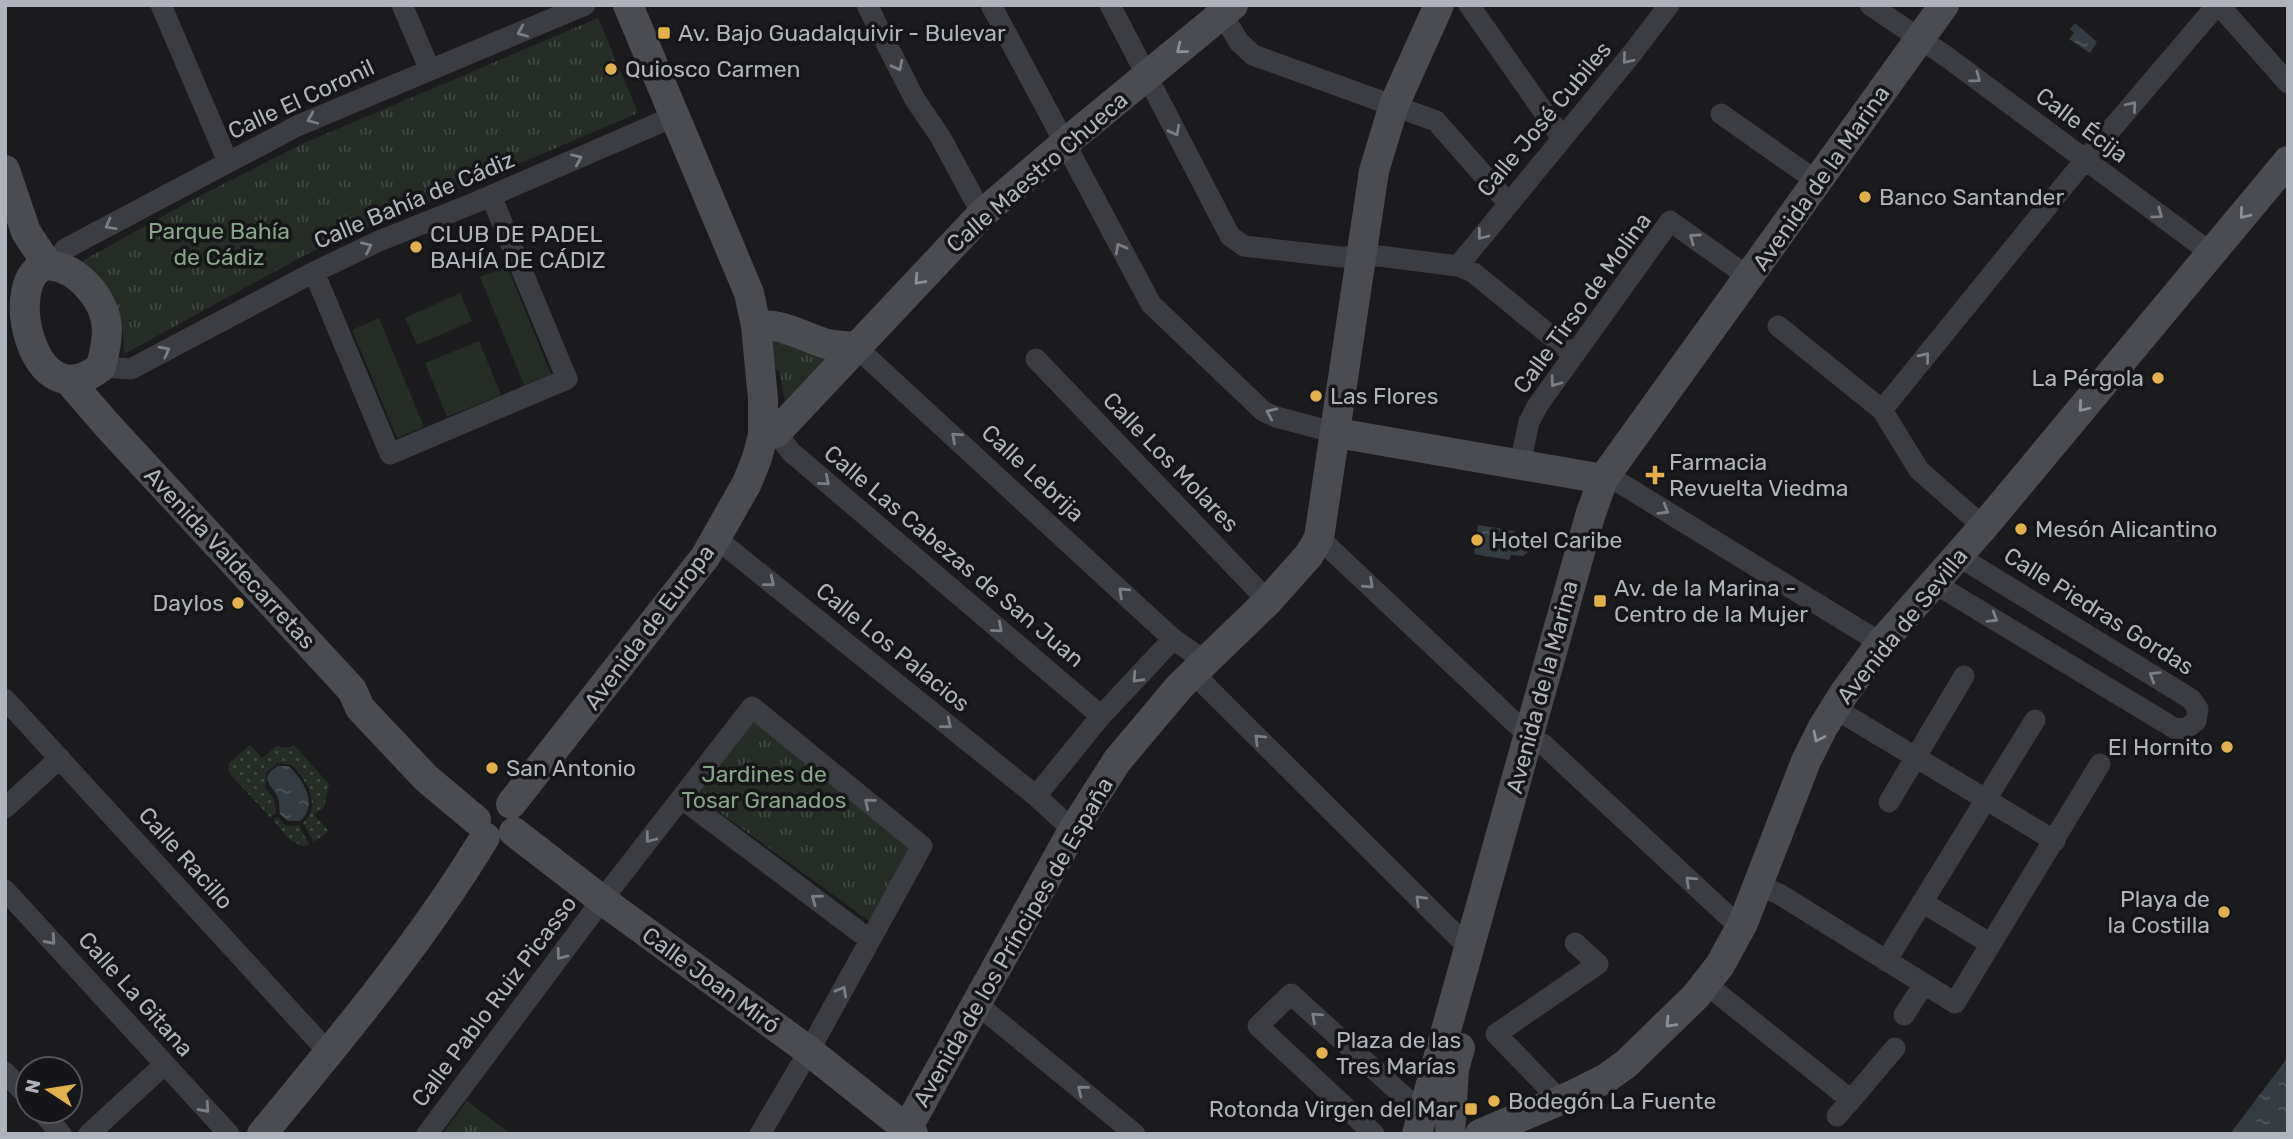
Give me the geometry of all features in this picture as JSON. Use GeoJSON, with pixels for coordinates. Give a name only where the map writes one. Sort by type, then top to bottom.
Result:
{"type":"FeatureCollection","features":[{"type":"Feature","properties":{"kind":"street"},"geometry":{"type":"LineString","coordinates":[[161,5],[228,162]]}},
{"type":"Feature","properties":{"kind":"street"},"geometry":{"type":"LineString","coordinates":[[402,5],[430,70]]}},
{"type":"Feature","properties":{"kind":"street","name":"Calle El Coronil"},"geometry":{"type":"LineString","coordinates":[[44,267],[65,249],[297,125],[585,5]]}},
{"type":"Feature","properties":{"kind":"street"},"geometry":{"type":"LineString","coordinates":[[628,5],[749,293],[756,326],[769,434]]}},
{"type":"Feature","properties":{"kind":"street"},"geometry":{"type":"LineString","coordinates":[[867,5],[914,98],[942,138],[982,214]]}},
{"type":"Feature","properties":{"kind":"street"},"geometry":{"type":"LineString","coordinates":[[990,5],[1151,304],[1263,411],[1337,433],[1612,481],[1881,643]]}},
{"type":"Feature","properties":{"kind":"street"},"geometry":{"type":"LineString","coordinates":[[1110,5],[1230,236],[1244,246],[1363,258],[1379,256],[1458,266],[1474,273],[1574,355]]}},
{"type":"Feature","properties":{"kind":"street","name":"Avenida de los Príncipes de España"},"geometry":{"type":"LineString","coordinates":[[908,1132],[1073,830],[1117,761],[1199,667],[1268,601],[1309,555],[1319,538],[1337,433],[1374,171],[1394,105],[1439,5]]}},
{"type":"Feature","properties":{"kind":"street"},"geometry":{"type":"LineString","coordinates":[[1469,5],[1562,138]]}},
{"type":"Feature","properties":{"kind":"street","name":"Calle José Cubiles"},"geometry":{"type":"LineString","coordinates":[[1458,266],[1669,5]]}},
{"type":"Feature","properties":{"kind":"street","name":"Calle Écija"},"geometry":{"type":"LineString","coordinates":[[1870,5],[1926,43],[2211,253]]}},
{"type":"Feature","properties":{"kind":"street","name":"Avenida de la Marina"},"geometry":{"type":"LineString","coordinates":[[1612,481],[1926,43],[1944,5]]}},
{"type":"Feature","properties":{"kind":"street","name":"Avenida de la Marina"},"geometry":{"type":"LineString","coordinates":[[1450,1134],[1454,1069],[1590,516],[1818,182],[1926,43],[1961,5]]}},
{"type":"Feature","properties":{"kind":"street"},"geometry":{"type":"LineString","coordinates":[[1882,410],[2085,160],[2218,5],[2288,83]]}},
{"type":"Feature","properties":{"kind":"street"},"geometry":{"type":"LineString","coordinates":[[1224,9],[1239,42],[1253,55],[1436,121],[1508,203]]}},
{"type":"Feature","properties":{"kind":"street","name":"Calle Maestro Chueca"},"geometry":{"type":"LineString","coordinates":[[769,434],[982,214],[1224,9]]}},
{"type":"Feature","properties":{"kind":"street"},"geometry":{"type":"LineString","coordinates":[[1721,114],[1818,182]]}},
{"type":"Feature","properties":{"kind":"street","name":"Calle Bahía de Cádiz"},"geometry":{"type":"LineString","coordinates":[[89,373],[131,369],[314,272],[379,241],[491,196],[674,116]]}},
{"type":"Feature","properties":{"kind":"street"},"geometry":{"type":"LineString","coordinates":[[5,170],[26,232],[44,267]]}},
{"type":"Feature","properties":{"kind":"street","name":"Avenida de Sevilla"},"geometry":{"type":"LineString","coordinates":[[1479,1134],[1601,1082],[1663,1031],[1706,984],[1720,965],[1743,923],[1806,761],[1834,708],[1881,643],[1985,525],[2211,253],[2284,172]]}},
{"type":"Feature","properties":{"kind":"street"},"geometry":{"type":"LineString","coordinates":[[314,272],[390,454],[567,379],[491,196]]}},
{"type":"Feature","properties":{"kind":"street","name":"Calle Tirso de Molina"},"geometry":{"type":"LineString","coordinates":[[1520,464],[1529,422],[1670,221],[1750,278]]}},
{"type":"Feature","properties":{"kind":"street"},"geometry":{"type":"LineString","coordinates":[[44,267],[72,272],[85,283],[99,303],[107,327],[105,349],[89,373],[60,380],[37,363],[25,347],[11,340],[19,284],[44,267]]}},
{"type":"Feature","properties":{"kind":"street"},"geometry":{"type":"LineString","coordinates":[[756,326],[766,324],[786,327],[828,344],[856,347]]}},
{"type":"Feature","properties":{"kind":"street"},"geometry":{"type":"LineString","coordinates":[[1778,326],[1882,410],[1919,470],[1985,525]]}},
{"type":"Feature","properties":{"kind":"street","name":"Calle Lebrija"},"geometry":{"type":"LineString","coordinates":[[856,347],[1172,639],[1459,938],[1472,942]]}},
{"type":"Feature","properties":{"kind":"street","name":"Calle Los Molares"},"geometry":{"type":"LineString","coordinates":[[1036,359],[1268,601]]}},
{"type":"Feature","properties":{"kind":"street"},"geometry":{"type":"LineString","coordinates":[[5,364],[37,363]]}},
{"type":"Feature","properties":{"kind":"street","name":"Avenida Valdecarretas"},"geometry":{"type":"LineString","coordinates":[[89,373],[108,426],[352,690],[360,708],[426,778],[493,820]]}},
{"type":"Feature","properties":{"kind":"street","name":"Avenida de Europa"},"geometry":{"type":"LineString","coordinates":[[262,1134],[329,1053],[457,883],[493,820],[689,578],[717,539],[769,434]]}},
{"type":"Feature","properties":{"kind":"street","name":"Calle Las Cabezas de San Juan"},"geometry":{"type":"LineString","coordinates":[[769,434],[1101,716]]}},
{"type":"Feature","properties":{"kind":"street"},"geometry":{"type":"LineString","coordinates":[[1319,538],[1729,917],[1743,923]]}},
{"type":"Feature","properties":{"kind":"street","name":"Calle Los Palacios"},"geometry":{"type":"LineString","coordinates":[[717,539],[1036,796],[1073,830]]}},
{"type":"Feature","properties":{"kind":"street","name":"Calle Piedras Gordas"},"geometry":{"type":"LineString","coordinates":[[1934,583],[2174,728],[2186,729],[2196,721],[2198,709],[2191,699],[1958,556]]}},
{"type":"Feature","properties":{"kind":"street"},"geometry":{"type":"LineString","coordinates":[[1036,796],[1101,716],[1172,639]]}},
{"type":"Feature","properties":{"kind":"street"},"geometry":{"type":"LineString","coordinates":[[1889,803],[1964,676]]}},
{"type":"Feature","properties":{"kind":"street","name":"Calle Racillo"},"geometry":{"type":"LineString","coordinates":[[5,699],[329,1053]]}},
{"type":"Feature","properties":{"kind":"street","name":"Calle Pablo Ruiz Picasso"},"geometry":{"type":"LineString","coordinates":[[427,1134],[602,900],[752,707],[922,846],[870,940]]}},
{"type":"Feature","properties":{"kind":"street"},"geometry":{"type":"LineString","coordinates":[[1834,708],[2055,841]]}},
{"type":"Feature","properties":{"kind":"street"},"geometry":{"type":"LineString","coordinates":[[1886,961],[2035,720]]}},
{"type":"Feature","properties":{"kind":"street","name":"Avenida de la Marina"},"geometry":{"type":"LineString","coordinates":[[1421,1120],[1472,942],[1536,740]]}},
{"type":"Feature","properties":{"kind":"street"},"geometry":{"type":"LineString","coordinates":[[5,808],[60,758]]}},
{"type":"Feature","properties":{"kind":"street"},"geometry":{"type":"LineString","coordinates":[[1758,885],[1779,894],[1955,1003],[2100,764]]}},
{"type":"Feature","properties":{"kind":"street"},"geometry":{"type":"LineString","coordinates":[[681,798],[870,940],[760,1134]]}},
{"type":"Feature","properties":{"kind":"street","name":"Calle Joan Miró"},"geometry":{"type":"LineString","coordinates":[[493,820],[809,1051],[908,1132]]}},
{"type":"Feature","properties":{"kind":"street","name":"Calle La Gitana"},"geometry":{"type":"LineString","coordinates":[[5,890],[229,1134]]}},
{"type":"Feature","properties":{"kind":"street"},"geometry":{"type":"LineString","coordinates":[[1922,902],[1992,944]]}},
{"type":"Feature","properties":{"kind":"street"},"geometry":{"type":"LineString","coordinates":[[1560,1100],[1496,1034],[1598,964],[1575,943]]}},
{"type":"Feature","properties":{"kind":"street"},"geometry":{"type":"LineString","coordinates":[[1706,984],[1844,1108],[1895,1048]]}},
{"type":"Feature","properties":{"kind":"street"},"geometry":{"type":"LineString","coordinates":[[1903,1014],[1924,984]]}},
{"type":"Feature","properties":{"kind":"street"},"geometry":{"type":"LineString","coordinates":[[1374,1134],[1258,1026],[1291,994],[1410,1102],[1421,1120]]}},
{"type":"Feature","properties":{"kind":"street"},"geometry":{"type":"LineString","coordinates":[[976,1004],[1135,1134]]}},
{"type":"Feature","properties":{"kind":"street"},"geometry":{"type":"LineString","coordinates":[[89,1134],[165,1065]]}},
{"type":"Feature","properties":{"kind":"green space","name":"Parque Bahía de Cádiz"},"geometry":{"type":"Polygon","coordinates":[[[598,18],[638,113],[307,254],[124,354],[122,325],[115,302],[102,281],[82,261],[194,199],[302,144],[598,18]]]}},
{"type":"Feature","properties":{"kind":"green space"},"geometry":{"type":"Polygon","coordinates":[[[507,266],[551,374],[524,385],[480,277],[507,266]]]}},
{"type":"Feature","properties":{"kind":"green space"},"geometry":{"type":"Polygon","coordinates":[[[460,293],[472,321],[417,345],[405,318],[460,293]]]}},
{"type":"Feature","properties":{"kind":"green space"},"geometry":{"type":"Polygon","coordinates":[[[379,318],[424,427],[397,438],[352,330],[379,318]]]}},
{"type":"Feature","properties":{"kind":"green space"},"geometry":{"type":"Polygon","coordinates":[[[764,329],[843,353],[787,417],[780,372],[774,368],[764,329]]]}},
{"type":"Feature","properties":{"kind":"green space"},"geometry":{"type":"Polygon","coordinates":[[[479,341],[501,395],[447,417],[425,363],[479,341]]]}},
{"type":"Feature","properties":{"kind":"green space","name":"Jardines de Tosar Granados"},"geometry":{"type":"Polygon","coordinates":[[[755,719],[911,848],[869,921],[696,795],[755,719]]]}},
{"type":"Feature","properties":{"kind":"green space"},"geometry":{"type":"Polygon","coordinates":[[[250,745],[262,758],[277,746],[286,748],[294,745],[329,784],[324,807],[314,815],[329,831],[314,842],[303,823],[309,816],[312,801],[303,778],[292,765],[278,763],[267,772],[265,788],[274,799],[276,813],[270,817],[231,775],[229,763],[250,745]]]}},
{"type":"Feature","properties":{"kind":"green space"},"geometry":{"type":"Polygon","coordinates":[[[278,817],[286,826],[299,825],[309,845],[302,846],[290,840],[273,820],[278,817]]]}},
{"type":"Feature","properties":{"kind":"green space"},"geometry":{"type":"Polygon","coordinates":[[[467,1101],[511,1134],[442,1134],[467,1101]]]}},
{"type":"Feature","properties":{"kind":"water"},"geometry":{"type":"Polygon","coordinates":[[[2075,23],[2097,42],[2090,53],[2069,39],[2074,33],[2070,29],[2075,23]]]}},
{"type":"Feature","properties":{"kind":"water"},"geometry":{"type":"Polygon","coordinates":[[[1478,525],[1515,531],[1516,536],[1526,542],[1528,552],[1523,556],[1511,555],[1509,560],[1474,554],[1478,525]]]}},
{"type":"Feature","properties":{"kind":"water"},"geometry":{"type":"Polygon","coordinates":[[[278,766],[292,769],[308,795],[308,808],[300,821],[288,821],[280,814],[278,798],[267,778],[278,766]]]}},
{"type":"Feature","properties":{"kind":"water"},"geometry":{"type":"Polygon","coordinates":[[[2288,1057],[2288,1134],[2230,1134],[2288,1057]]]}},
{"type":"Feature","properties":{"kind":"place","name":"Av. Bajo Guadalquivir - Bulevar"},"geometry":{"type":"Point","coordinates":[664,33]}},
{"type":"Feature","properties":{"kind":"place","name":"Quiosco Carmen"},"geometry":{"type":"Point","coordinates":[611,69]}},
{"type":"Feature","properties":{"kind":"place","name":"Banco Santander"},"geometry":{"type":"Point","coordinates":[1865,197]}},
{"type":"Feature","properties":{"kind":"place","name":"CLUB DE PADEL BAHÍA DE CÁDIZ"},"geometry":{"type":"Point","coordinates":[416,247]}},
{"type":"Feature","properties":{"kind":"place","name":"La Pérgola"},"geometry":{"type":"Point","coordinates":[2158,378]}},
{"type":"Feature","properties":{"kind":"place","name":"Las Flores"},"geometry":{"type":"Point","coordinates":[1316,396]}},
{"type":"Feature","properties":{"kind":"place","name":"Farmacia Revuelta Viedma"},"geometry":{"type":"Point","coordinates":[1655,475]}},
{"type":"Feature","properties":{"kind":"place","name":"Mesón Alicantino"},"geometry":{"type":"Point","coordinates":[2021,529]}},
{"type":"Feature","properties":{"kind":"place","name":"Hotel Caribe"},"geometry":{"type":"Point","coordinates":[1477,540]}},
{"type":"Feature","properties":{"kind":"place","name":"Av. de la Marina - Centro de la Mujer"},"geometry":{"type":"Point","coordinates":[1600,601]}},
{"type":"Feature","properties":{"kind":"place","name":"Daylos"},"geometry":{"type":"Point","coordinates":[238,603]}},
{"type":"Feature","properties":{"kind":"place","name":"El Hornito"},"geometry":{"type":"Point","coordinates":[2227,747]}},
{"type":"Feature","properties":{"kind":"place","name":"San Antonio"},"geometry":{"type":"Point","coordinates":[492,768]}},
{"type":"Feature","properties":{"kind":"place","name":"Playa de la Costilla"},"geometry":{"type":"Point","coordinates":[2224,912]}},
{"type":"Feature","properties":{"kind":"place","name":"Plaza de las Tres Marías"},"geometry":{"type":"Point","coordinates":[1322,1053]}},
{"type":"Feature","properties":{"kind":"place","name":"Bodegón La Fuente"},"geometry":{"type":"Point","coordinates":[1494,1101]}},
{"type":"Feature","properties":{"kind":"place","name":"Rotonda Virgen del Mar"},"geometry":{"type":"Point","coordinates":[1471,1109]}}]}
